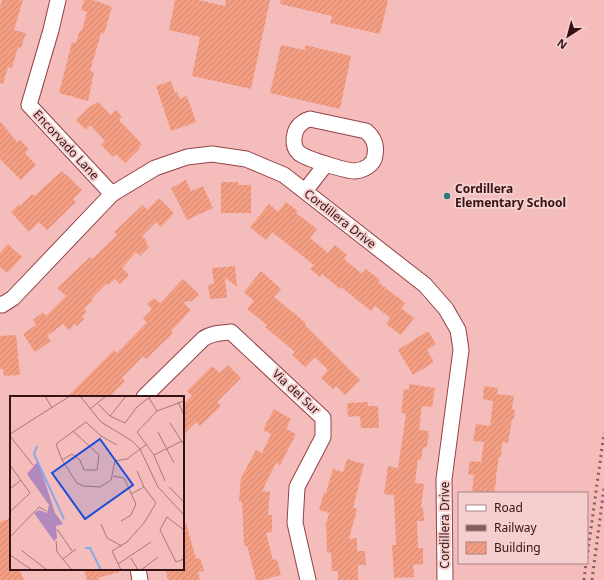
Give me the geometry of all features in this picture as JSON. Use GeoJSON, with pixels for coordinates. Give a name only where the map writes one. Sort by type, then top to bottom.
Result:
{"type":"FeatureCollection","features":[{"type":"Feature","properties":{"kind":"street","name":"Encorvado Lane"},"geometry":{"type":"LineString","coordinates":[[58,0],[51,30],[29,105],[112,194]]}},
{"type":"Feature","properties":{"kind":"street"},"geometry":{"type":"LineString","coordinates":[[310,119],[366,131],[372,136],[376,148],[375,158],[367,168],[354,171],[326,164],[307,158],[298,152],[294,144],[296,129],[302,123],[310,119]]}},
{"type":"Feature","properties":{"kind":"street","name":"Cordillera Drive"},"geometry":{"type":"LineString","coordinates":[[1,305],[13,298],[112,194],[155,168],[187,157],[212,154],[246,159],[284,175],[425,284],[446,309],[458,330],[461,350],[444,479],[445,580]]}},
{"type":"Feature","properties":{"kind":"street"},"geometry":{"type":"LineString","coordinates":[[305,191],[326,164]]}},
{"type":"Feature","properties":{"kind":"street","name":"Via del Sur"},"geometry":{"type":"LineString","coordinates":[[145,396],[208,335],[231,332],[323,418],[323,437],[297,487],[295,523],[308,580]]}},
{"type":"Feature","properties":{"kind":"street"},"geometry":{"type":"LineString","coordinates":[[138,570],[140,580]]}},
{"type":"Feature","properties":{"kind":"building"},"geometry":{"type":"Polygon","coordinates":[[[2,0],[23,0],[14,30],[26,33],[21,48],[18,47],[12,68],[8,67],[3,84],[0,83],[0,7],[2,0]]]}},
{"type":"Feature","properties":{"kind":"building"},"geometry":{"type":"Polygon","coordinates":[[[84,0],[93,0],[112,7],[104,34],[101,33],[90,71],[94,72],[88,101],[59,93],[72,42],[76,43],[80,30],[82,31],[87,12],[81,10],[84,0]]]}},
{"type":"Feature","properties":{"kind":"building"},"geometry":{"type":"Polygon","coordinates":[[[175,0],[198,0],[225,6],[226,0],[270,0],[251,89],[192,76],[200,37],[169,30],[175,0]]]}},
{"type":"Feature","properties":{"kind":"building"},"geometry":{"type":"Polygon","coordinates":[[[281,0],[388,0],[380,34],[330,23],[332,16],[280,4],[281,0]]]}},
{"type":"Feature","properties":{"kind":"building"},"geometry":{"type":"Polygon","coordinates":[[[281,45],[305,50],[305,45],[351,56],[340,109],[270,93],[281,45]]]}},
{"type":"Feature","properties":{"kind":"building"},"geometry":{"type":"Polygon","coordinates":[[[171,81],[175,93],[177,92],[180,99],[187,96],[196,122],[171,131],[156,86],[171,81]]]}},
{"type":"Feature","properties":{"kind":"building"},"geometry":{"type":"Polygon","coordinates":[[[98,102],[111,115],[116,110],[122,117],[119,120],[142,144],[125,163],[116,154],[113,157],[101,145],[105,141],[90,125],[86,130],[76,120],[89,107],[98,102]]]}},
{"type":"Feature","properties":{"kind":"building"},"geometry":{"type":"Polygon","coordinates":[[[0,121],[17,142],[20,140],[29,149],[25,153],[36,165],[21,180],[0,159],[0,121]]]}},
{"type":"Feature","properties":{"kind":"building"},"geometry":{"type":"Polygon","coordinates":[[[62,171],[82,190],[73,199],[76,202],[47,230],[39,222],[29,232],[11,212],[19,204],[20,206],[32,194],[34,196],[62,171]]]}},
{"type":"Feature","properties":{"kind":"building"},"geometry":{"type":"Polygon","coordinates":[[[186,180],[191,191],[203,186],[213,208],[187,220],[171,188],[186,180]]]}},
{"type":"Feature","properties":{"kind":"building"},"geometry":{"type":"Polygon","coordinates":[[[221,182],[238,182],[238,185],[251,185],[251,213],[221,213],[221,182]]]}},
{"type":"Feature","properties":{"kind":"building"},"geometry":{"type":"Polygon","coordinates":[[[159,198],[174,213],[161,227],[156,222],[142,236],[149,247],[140,256],[136,252],[122,268],[129,275],[120,284],[115,279],[108,285],[106,284],[91,299],[93,300],[84,309],[87,312],[82,316],[84,319],[77,326],[75,324],[69,330],[63,324],[47,336],[51,341],[35,352],[23,334],[36,325],[33,320],[43,312],[46,316],[66,296],[57,288],[90,257],[92,259],[117,235],[114,232],[143,205],[147,210],[159,198]]]}},
{"type":"Feature","properties":{"kind":"building"},"geometry":{"type":"Polygon","coordinates":[[[286,202],[298,211],[296,213],[317,229],[310,238],[328,253],[335,245],[347,255],[344,259],[362,274],[366,269],[380,280],[378,282],[405,303],[401,308],[414,318],[401,335],[386,324],[390,318],[375,306],[371,311],[322,274],[320,277],[310,269],[314,265],[272,232],[266,240],[250,227],[269,204],[278,212],[286,202]]]}},
{"type":"Feature","properties":{"kind":"building"},"geometry":{"type":"Polygon","coordinates":[[[8,244],[22,257],[7,273],[0,267],[0,253],[8,244]]]}},
{"type":"Feature","properties":{"kind":"building"},"geometry":{"type":"Polygon","coordinates":[[[235,266],[237,287],[225,277],[227,298],[210,299],[208,285],[214,284],[212,268],[235,266]]]}},
{"type":"Feature","properties":{"kind":"building"},"geometry":{"type":"Polygon","coordinates":[[[261,271],[281,289],[274,297],[306,323],[305,325],[360,380],[345,395],[336,386],[333,389],[321,378],[328,370],[315,357],[305,367],[292,355],[295,352],[265,327],[267,325],[247,309],[254,301],[244,292],[261,271]]]}},
{"type":"Feature","properties":{"kind":"building"},"geometry":{"type":"Polygon","coordinates":[[[183,279],[199,294],[192,301],[183,302],[191,310],[171,331],[173,333],[146,359],[143,356],[122,378],[125,381],[110,396],[68,396],[114,350],[117,353],[147,322],[143,319],[152,309],[147,304],[154,298],[160,303],[183,279]]]}},
{"type":"Feature","properties":{"kind":"building"},"geometry":{"type":"Polygon","coordinates":[[[428,331],[436,344],[427,350],[434,362],[413,375],[398,350],[428,331]]]}},
{"type":"Feature","properties":{"kind":"building"},"geometry":{"type":"Polygon","coordinates":[[[16,335],[20,375],[4,376],[3,369],[0,369],[0,336],[16,335]]]}},
{"type":"Feature","properties":{"kind":"building"},"geometry":{"type":"Polygon","coordinates":[[[228,365],[241,378],[217,402],[221,406],[200,426],[196,422],[184,434],[184,404],[192,396],[187,391],[212,366],[220,373],[228,365]]]}},
{"type":"Feature","properties":{"kind":"building"},"geometry":{"type":"Polygon","coordinates":[[[409,384],[435,388],[432,407],[422,406],[419,430],[429,431],[427,447],[423,447],[421,460],[418,459],[415,483],[424,484],[421,508],[423,508],[424,521],[417,521],[418,548],[423,548],[423,564],[413,565],[414,577],[394,578],[392,545],[396,545],[394,495],[384,494],[388,466],[398,468],[406,414],[401,413],[404,389],[409,390],[409,384]]]}},
{"type":"Feature","properties":{"kind":"building"},"geometry":{"type":"Polygon","coordinates":[[[484,386],[498,388],[497,394],[514,396],[512,409],[515,410],[514,419],[512,419],[508,443],[503,442],[502,444],[494,492],[472,491],[474,475],[468,474],[470,461],[481,462],[484,442],[473,441],[476,424],[490,426],[493,401],[483,399],[484,386]]]}},
{"type":"Feature","properties":{"kind":"building"},"geometry":{"type":"Polygon","coordinates":[[[368,402],[368,406],[378,406],[379,428],[361,428],[360,416],[348,417],[347,403],[368,402]]]}},
{"type":"Feature","properties":{"kind":"building"},"geometry":{"type":"Polygon","coordinates":[[[274,409],[291,419],[286,429],[296,434],[280,465],[276,463],[262,491],[270,492],[268,515],[272,515],[272,532],[266,533],[273,560],[277,559],[281,575],[263,580],[256,580],[247,546],[244,546],[242,502],[239,501],[241,478],[256,450],[262,453],[271,434],[263,430],[274,409]]]}},
{"type":"Feature","properties":{"kind":"building"},"geometry":{"type":"Polygon","coordinates":[[[347,459],[364,464],[353,508],[357,509],[349,539],[357,538],[357,551],[365,551],[366,565],[358,565],[358,580],[338,580],[338,571],[332,571],[331,552],[327,553],[326,523],[329,513],[319,510],[333,469],[343,472],[347,459]]]}},
{"type":"Feature","properties":{"kind":"building"},"geometry":{"type":"Polygon","coordinates":[[[10,518],[10,570],[19,570],[24,580],[0,580],[0,522],[10,518]]]}},
{"type":"Feature","properties":{"kind":"building"},"geometry":{"type":"Polygon","coordinates":[[[184,523],[186,523],[196,559],[200,558],[204,571],[198,572],[200,580],[168,580],[165,570],[184,570],[184,523]]]}},
{"type":"Feature","properties":{"kind":"building"},"geometry":{"type":"Polygon","coordinates":[[[84,570],[119,570],[119,572],[98,578],[99,580],[87,580],[84,570]]]}},
{"type":"Feature","properties":{"kind":"railway"},"geometry":{"type":"LineString","coordinates":[[588,551],[604,433]]}},
{"type":"Feature","properties":{"kind":"railway"},"geometry":{"type":"LineString","coordinates":[[592,580],[604,488]]}},
{"type":"Feature","properties":{"kind":"railway"},"geometry":{"type":"LineString","coordinates":[[584,580],[586,564]]}},
{"type":"Feature","properties":{"kind":"place","name":"Cordillera Elementary School"},"geometry":{"type":"Point","coordinates":[447,196]}}]}
